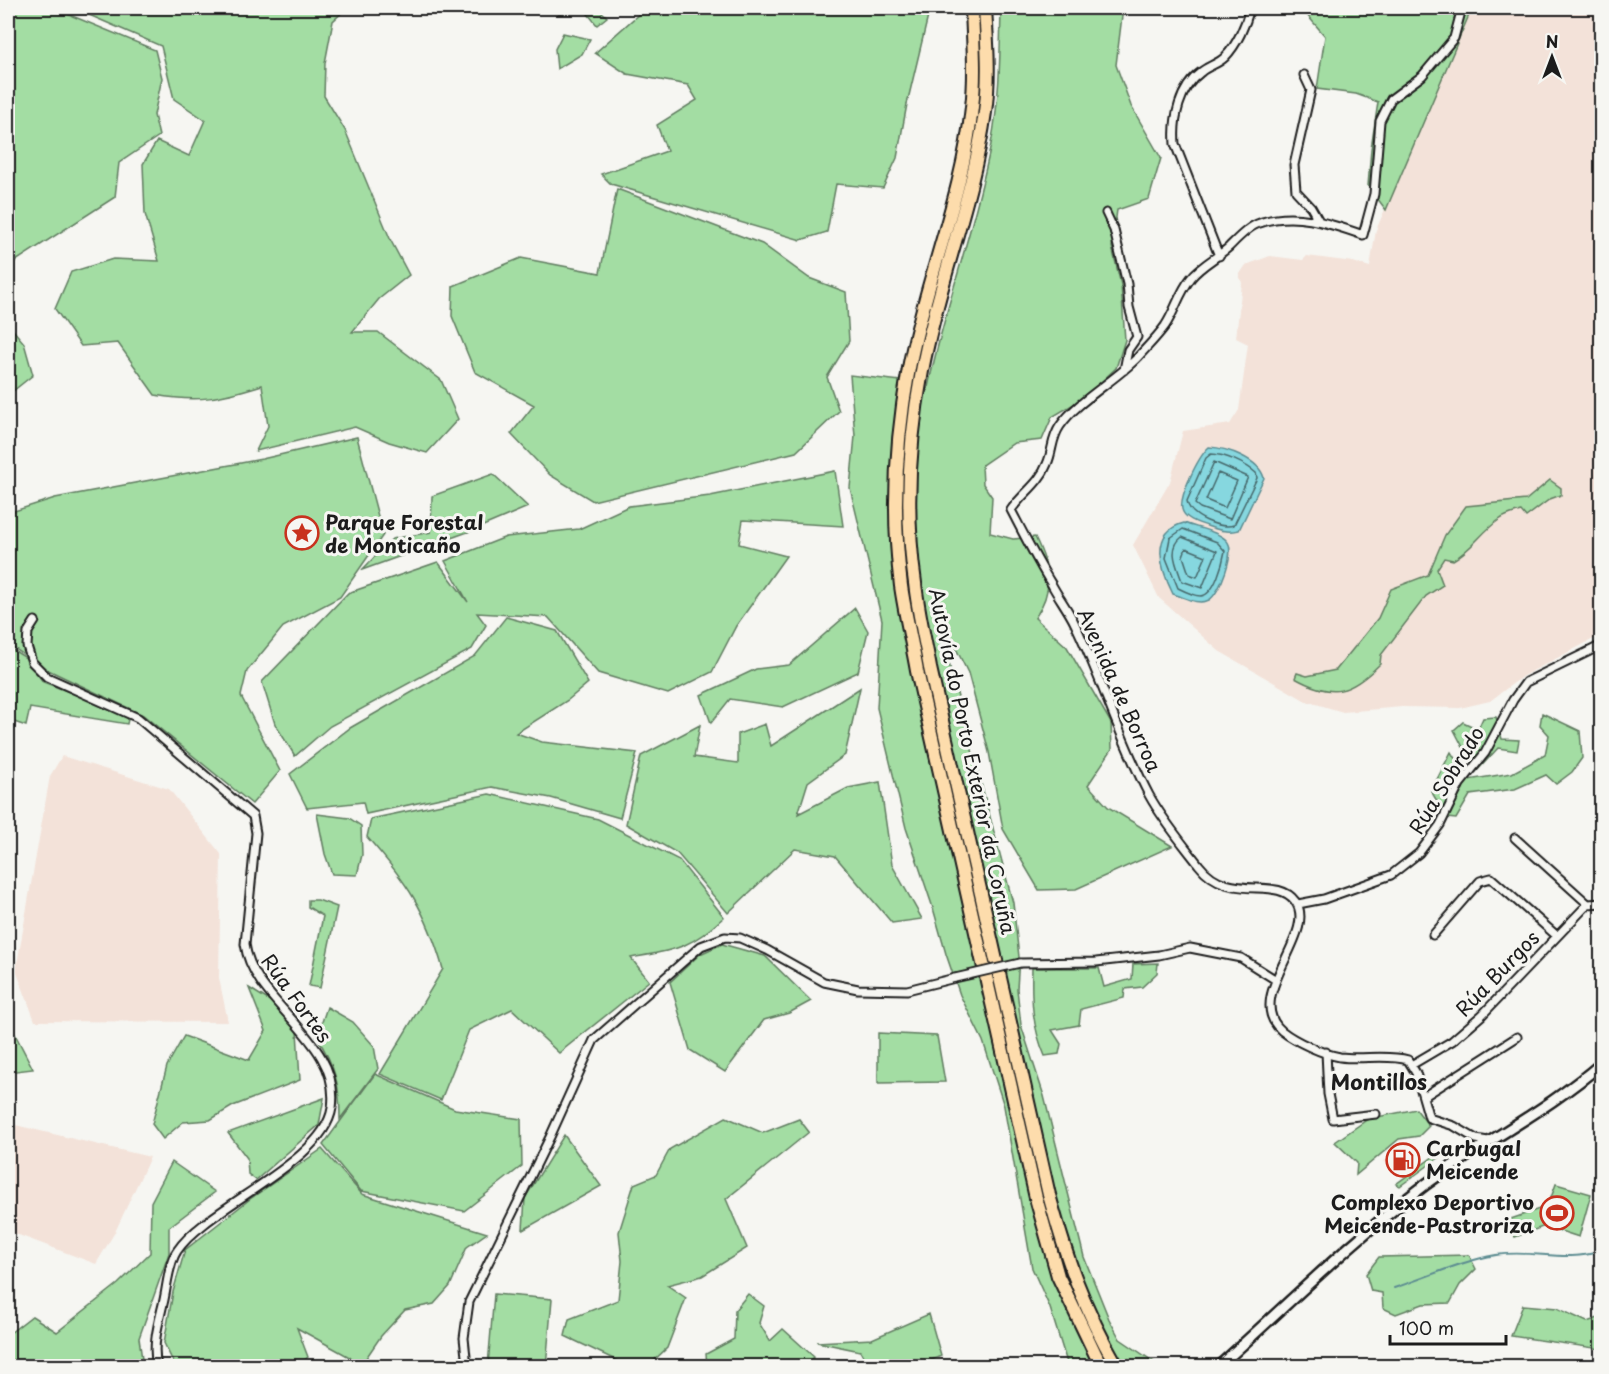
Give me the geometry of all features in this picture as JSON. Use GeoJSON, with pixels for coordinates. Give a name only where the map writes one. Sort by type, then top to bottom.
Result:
{"type":"FeatureCollection","features":[{"type":"Feature","properties":{"kind":"highway","name":"Autovía do Porto Exterior da Coruña"},"geometry":{"type":"LineString","coordinates":[[972,8],[975,70],[972,110],[959,176],[927,286],[909,369],[899,436],[897,530],[901,585],[917,671],[1036,1198],[1058,1276],[1101,1366]]}},
{"type":"Feature","properties":{"kind":"highway","name":"Autovía do Porto Exterior da Coruña"},"geometry":{"type":"LineString","coordinates":[[985,8],[988,70],[985,111],[972,179],[940,290],[925,359],[912,437],[910,529],[915,583],[930,668],[1048,1195],[1070,1271],[1087,1311],[1117,1366]]}},
{"type":"Feature","properties":{"kind":"main road"},"geometry":{"type":"LineString","coordinates":[[1219,1366],[1388,1214],[1473,1152],[1540,1109],[1602,1063]]}},
{"type":"Feature","properties":{"kind":"street"},"geometry":{"type":"LineString","coordinates":[[1219,256],[1175,144],[1173,124],[1178,108],[1192,81],[1200,72],[1223,60],[1233,48],[1250,8]]}},
{"type":"Feature","properties":{"kind":"street","name":"Avenida de Borroa"},"geometry":{"type":"LineString","coordinates":[[1298,904],[1291,895],[1279,889],[1257,890],[1223,885],[1209,877],[1199,865],[1150,796],[1075,623],[1011,510],[1021,496],[1035,486],[1048,464],[1052,440],[1061,424],[1124,371],[1165,325],[1176,299],[1192,276],[1254,225],[1276,218],[1319,221],[1363,235],[1374,194],[1380,121],[1391,99],[1422,76],[1454,38],[1462,8]]}},
{"type":"Feature","properties":{"kind":"street"},"geometry":{"type":"LineString","coordinates":[[1304,75],[1311,90],[1294,165],[1296,191],[1311,207],[1319,221]]}},
{"type":"Feature","properties":{"kind":"street"},"geometry":{"type":"LineString","coordinates":[[1106,213],[1114,230],[1137,337],[1128,350],[1124,371]]}},
{"type":"Feature","properties":{"kind":"street","name":"Rúa Fortes"},"geometry":{"type":"LineString","coordinates":[[35,621],[28,632],[27,646],[32,662],[47,677],[138,718],[252,816],[256,833],[245,944],[247,960],[266,988],[292,1016],[322,1060],[327,1068],[332,1088],[332,1110],[312,1142],[279,1173],[196,1231],[175,1252],[158,1325],[154,1353],[158,1366]]}},
{"type":"Feature","properties":{"kind":"street","name":"Rúa Sobrado"},"geometry":{"type":"LineString","coordinates":[[1298,904],[1324,899],[1391,875],[1419,853],[1440,825],[1460,784],[1485,753],[1513,700],[1526,682],[1602,645]]}},
{"type":"Feature","properties":{"kind":"street"},"geometry":{"type":"LineString","coordinates":[[1515,837],[1588,903],[1602,903]]}},
{"type":"Feature","properties":{"kind":"street"},"geometry":{"type":"LineString","coordinates":[[1433,935],[1480,881],[1491,878],[1557,936]]}},
{"type":"Feature","properties":{"kind":"street","name":"Rúa Burgos"},"geometry":{"type":"LineString","coordinates":[[1413,1064],[1452,1041],[1482,1015],[1588,903]]}},
{"type":"Feature","properties":{"kind":"street"},"geometry":{"type":"LineString","coordinates":[[1298,904],[1299,921],[1276,980],[1269,1008],[1273,1022],[1283,1032],[1340,1057],[1401,1058],[1413,1064],[1429,1118],[1488,1142]]}},
{"type":"Feature","properties":{"kind":"street"},"geometry":{"type":"LineString","coordinates":[[467,1366],[464,1338],[469,1302],[550,1137],[594,1040],[701,946],[725,937],[740,938],[767,950],[824,982],[858,989],[906,990],[1020,963],[1096,962],[1158,956],[1190,948],[1241,958],[1276,980]]}},
{"type":"Feature","properties":{"kind":"street"},"geometry":{"type":"LineString","coordinates":[[1423,1098],[1517,1037]]}},
{"type":"Feature","properties":{"kind":"street"},"geometry":{"type":"LineString","coordinates":[[1326,1052],[1328,1094],[1333,1119],[1376,1114]]}},
{"type":"Feature","properties":{"kind":"street"},"geometry":{"type":"LineString","coordinates":[[1466,1133],[1473,1152]]}},
{"type":"Feature","properties":{"kind":"shaded area"},"geometry":{"type":"Polygon","coordinates":[[[1472,8],[1601,8],[1601,635],[1523,676],[1490,701],[1460,708],[1402,707],[1343,712],[1306,701],[1219,651],[1159,598],[1133,545],[1170,482],[1183,431],[1230,424],[1239,410],[1248,344],[1236,338],[1242,283],[1239,275],[1246,265],[1270,256],[1303,260],[1307,256],[1353,262],[1370,267],[1376,230],[1472,8]]]}},
{"type":"Feature","properties":{"kind":"shaded area"},"geometry":{"type":"Polygon","coordinates":[[[62,756],[169,789],[221,854],[219,978],[228,1022],[35,1021],[16,970],[50,776],[62,756]]]}},
{"type":"Feature","properties":{"kind":"shaded area"},"geometry":{"type":"Polygon","coordinates":[[[11,1124],[150,1157],[115,1232],[96,1264],[8,1231],[8,1138],[11,1124]]]}},
{"type":"Feature","properties":{"kind":"shaded area","name":"Carbugal Meicende"},"geometry":{"type":"Polygon","coordinates":[[[1410,1145],[1422,1158],[1396,1174],[1384,1161],[1410,1145]]]}},
{"type":"Feature","properties":{"kind":"green space"},"geometry":{"type":"Polygon","coordinates":[[[8,8],[53,8],[155,50],[162,78],[154,115],[159,136],[119,163],[115,197],[8,266],[8,8]]]}},
{"type":"Feature","properties":{"kind":"green space"},"geometry":{"type":"Polygon","coordinates":[[[73,8],[347,8],[333,21],[325,63],[324,96],[345,130],[391,241],[409,275],[379,299],[352,332],[378,332],[441,380],[458,419],[427,453],[389,442],[355,427],[256,451],[268,426],[262,385],[210,398],[185,399],[155,395],[118,343],[81,346],[55,309],[71,272],[113,259],[159,261],[145,214],[143,164],[157,141],[189,156],[205,120],[174,99],[161,46],[73,8]]]}},
{"type":"Feature","properties":{"kind":"green space"},"geometry":{"type":"Polygon","coordinates":[[[555,8],[598,8],[607,17],[597,25],[584,9],[559,14],[555,8]]]}},
{"type":"Feature","properties":{"kind":"green space"},"geometry":{"type":"Polygon","coordinates":[[[664,8],[930,8],[907,104],[897,158],[883,188],[836,184],[827,232],[801,240],[611,184],[601,174],[667,151],[657,125],[697,100],[688,85],[627,74],[595,53],[639,14],[664,8]]]}},
{"type":"Feature","properties":{"kind":"green space"},"geometry":{"type":"Polygon","coordinates":[[[1001,8],[1123,8],[1116,65],[1131,106],[1161,158],[1149,199],[1117,210],[1112,247],[1121,285],[1125,340],[1116,368],[1084,398],[1052,417],[1042,440],[1014,443],[982,465],[983,484],[992,497],[990,533],[1013,539],[1035,537],[1047,568],[1048,587],[1046,597],[1035,618],[1067,647],[1111,723],[1112,749],[1088,785],[1108,807],[1172,846],[1076,889],[1039,890],[1003,829],[989,752],[968,673],[947,630],[940,630],[1013,903],[1019,957],[1017,989],[1021,1025],[1044,1096],[1084,1257],[1109,1319],[1120,1339],[1160,1366],[1068,1366],[1050,1308],[1032,1268],[1004,1106],[983,1041],[960,995],[946,954],[906,828],[877,708],[882,620],[850,488],[855,436],[850,375],[901,381],[927,392],[977,206],[991,144],[998,93],[1001,8]]]}},
{"type":"Feature","properties":{"kind":"green space"},"geometry":{"type":"Polygon","coordinates":[[[1301,8],[1472,8],[1386,210],[1368,186],[1378,102],[1356,94],[1317,89],[1325,36],[1301,8]]]}},
{"type":"Feature","properties":{"kind":"green space"},"geometry":{"type":"Polygon","coordinates":[[[563,33],[590,39],[582,54],[557,69],[555,49],[563,33]]]}},
{"type":"Feature","properties":{"kind":"green space"},"geometry":{"type":"Polygon","coordinates":[[[617,189],[762,244],[809,278],[846,292],[849,341],[827,377],[839,411],[796,452],[593,501],[550,475],[511,434],[534,405],[475,372],[452,316],[453,286],[521,258],[600,273],[617,189]]]}},
{"type":"Feature","properties":{"kind":"green space"},"geometry":{"type":"Polygon","coordinates":[[[8,324],[24,343],[33,375],[8,395],[8,324]]]}},
{"type":"Feature","properties":{"kind":"green space"},"geometry":{"type":"Polygon","coordinates":[[[357,437],[383,535],[340,597],[283,627],[247,671],[241,696],[280,771],[252,804],[143,715],[44,668],[8,644],[8,513],[55,498],[262,459],[357,437]]]}},
{"type":"Feature","properties":{"kind":"green space"},"geometry":{"type":"Polygon","coordinates":[[[835,471],[843,526],[743,520],[739,544],[786,556],[736,626],[712,672],[668,694],[598,673],[548,617],[477,613],[486,625],[472,649],[330,726],[295,756],[275,724],[262,682],[348,593],[438,562],[468,602],[445,561],[506,537],[579,529],[629,506],[710,496],[835,471]]]}},
{"type":"Feature","properties":{"kind":"green space"},"geometry":{"type":"Polygon","coordinates":[[[493,474],[528,507],[476,529],[362,570],[392,539],[431,532],[432,496],[493,474]]]}},
{"type":"Feature","properties":{"kind":"green space"},"geometry":{"type":"Polygon","coordinates":[[[1550,480],[1561,488],[1561,495],[1550,499],[1526,517],[1521,511],[1504,517],[1460,556],[1453,560],[1444,558],[1437,569],[1443,585],[1426,596],[1381,655],[1380,664],[1359,682],[1350,687],[1331,691],[1308,685],[1295,678],[1297,673],[1307,676],[1336,670],[1378,618],[1391,589],[1428,575],[1445,535],[1466,506],[1526,500],[1550,480]]]}},
{"type":"Feature","properties":{"kind":"green space"},"geometry":{"type":"Polygon","coordinates":[[[855,608],[868,631],[858,672],[783,707],[730,699],[711,723],[701,695],[756,669],[789,665],[855,608]]]}},
{"type":"Feature","properties":{"kind":"green space"},"geometry":{"type":"Polygon","coordinates":[[[506,617],[557,631],[588,683],[568,700],[516,733],[542,742],[637,753],[620,818],[551,798],[492,787],[366,814],[363,802],[307,808],[290,774],[350,728],[475,656],[506,617]]]}},
{"type":"Feature","properties":{"kind":"green space"},"geometry":{"type":"Polygon","coordinates":[[[8,647],[26,658],[43,682],[129,715],[127,724],[30,708],[26,726],[8,720],[8,647]]]}},
{"type":"Feature","properties":{"kind":"green space"},"geometry":{"type":"Polygon","coordinates":[[[860,688],[845,755],[808,782],[798,814],[848,788],[880,782],[892,865],[922,919],[892,923],[835,856],[795,849],[728,913],[677,853],[626,824],[641,756],[700,725],[694,757],[738,763],[738,734],[765,724],[771,746],[860,688]]]}},
{"type":"Feature","properties":{"kind":"green space"},"geometry":{"type":"Polygon","coordinates":[[[1542,713],[1580,731],[1582,758],[1572,772],[1556,784],[1546,775],[1515,789],[1470,795],[1456,819],[1447,818],[1431,791],[1451,752],[1468,780],[1512,773],[1545,755],[1549,735],[1540,725],[1542,713]]]}},
{"type":"Feature","properties":{"kind":"green space"},"geometry":{"type":"Polygon","coordinates":[[[1496,717],[1502,739],[1519,740],[1517,751],[1498,748],[1476,772],[1454,730],[1463,722],[1478,729],[1483,718],[1496,717]]]}},
{"type":"Feature","properties":{"kind":"green space"},"geometry":{"type":"Polygon","coordinates":[[[489,794],[598,819],[679,860],[724,917],[701,936],[681,947],[631,958],[649,981],[559,1053],[512,1009],[469,1030],[441,1100],[380,1074],[443,969],[430,930],[414,898],[367,837],[371,819],[489,794]]]}},
{"type":"Feature","properties":{"kind":"green space"},"geometry":{"type":"Polygon","coordinates":[[[317,814],[349,818],[361,826],[362,855],[357,875],[332,874],[325,854],[317,814]]]}},
{"type":"Feature","properties":{"kind":"green space"},"geometry":{"type":"Polygon","coordinates":[[[308,900],[318,900],[337,907],[320,988],[309,986],[323,916],[308,907],[308,900]]]}},
{"type":"Feature","properties":{"kind":"green space"},"geometry":{"type":"Polygon","coordinates":[[[722,944],[765,956],[811,1001],[789,1013],[764,1020],[725,1072],[690,1050],[670,982],[700,954],[722,944]]]}},
{"type":"Feature","properties":{"kind":"green space"},"geometry":{"type":"Polygon","coordinates":[[[1158,963],[1157,973],[1142,987],[1125,989],[1124,998],[1081,1009],[1079,1025],[1052,1030],[1061,1044],[1059,1054],[1045,1056],[1033,1013],[1032,968],[1099,968],[1104,987],[1132,979],[1133,964],[1158,963]]]}},
{"type":"Feature","properties":{"kind":"green space"},"geometry":{"type":"Polygon","coordinates":[[[249,988],[273,1003],[297,1031],[300,1080],[233,1106],[210,1120],[183,1122],[163,1139],[152,1124],[167,1066],[184,1036],[249,1060],[266,1031],[249,988]]]}},
{"type":"Feature","properties":{"kind":"green space"},"geometry":{"type":"Polygon","coordinates":[[[327,1007],[353,1022],[374,1046],[378,1069],[340,1119],[335,1076],[317,1037],[327,1007]]]}},
{"type":"Feature","properties":{"kind":"green space"},"geometry":{"type":"Polygon","coordinates":[[[878,1033],[937,1036],[945,1082],[878,1083],[878,1033]]]}},
{"type":"Feature","properties":{"kind":"green space"},"geometry":{"type":"Polygon","coordinates":[[[15,1034],[33,1069],[8,1072],[8,1035],[15,1034]]]}},
{"type":"Feature","properties":{"kind":"green space"},"geometry":{"type":"Polygon","coordinates":[[[375,1074],[455,1109],[521,1119],[522,1166],[464,1211],[361,1191],[323,1145],[375,1074]]]}},
{"type":"Feature","properties":{"kind":"green space"},"geometry":{"type":"Polygon","coordinates":[[[324,1098],[319,1125],[256,1180],[248,1174],[247,1158],[228,1133],[324,1098]]]}},
{"type":"Feature","properties":{"kind":"green space"},"geometry":{"type":"Polygon","coordinates":[[[1416,1109],[1429,1126],[1419,1136],[1399,1139],[1356,1175],[1357,1163],[1335,1142],[1368,1119],[1416,1109]]]}},
{"type":"Feature","properties":{"kind":"green space"},"geometry":{"type":"Polygon","coordinates":[[[726,1117],[763,1133],[799,1119],[809,1132],[726,1199],[747,1248],[702,1276],[667,1285],[686,1298],[667,1348],[648,1366],[628,1366],[565,1336],[569,1319],[618,1300],[622,1261],[619,1232],[634,1184],[656,1175],[670,1149],[726,1117]]]}},
{"type":"Feature","properties":{"kind":"green space"},"geometry":{"type":"Polygon","coordinates":[[[564,1135],[601,1186],[523,1230],[525,1198],[564,1135]]]}},
{"type":"Feature","properties":{"kind":"green space"},"geometry":{"type":"Polygon","coordinates":[[[322,1149],[362,1194],[487,1233],[467,1247],[450,1286],[434,1304],[405,1310],[381,1336],[362,1364],[297,1328],[308,1357],[298,1366],[175,1366],[164,1343],[173,1292],[185,1250],[250,1199],[322,1149]]]}},
{"type":"Feature","properties":{"kind":"green space"},"geometry":{"type":"Polygon","coordinates":[[[1437,1154],[1440,1157],[1400,1186],[1396,1184],[1437,1154]]]}},
{"type":"Feature","properties":{"kind":"green space"},"geometry":{"type":"Polygon","coordinates":[[[172,1162],[215,1192],[169,1227],[169,1253],[139,1338],[143,1366],[8,1366],[8,1330],[10,1333],[32,1316],[57,1332],[118,1284],[150,1253],[151,1202],[172,1162]]]}},
{"type":"Feature","properties":{"kind":"green space","name":"Complexo Deportivo Meicende-Pastroriza"},"geometry":{"type":"Polygon","coordinates":[[[1556,1184],[1591,1194],[1579,1237],[1545,1226],[1515,1237],[1508,1220],[1548,1206],[1556,1184]]]}},
{"type":"Feature","properties":{"kind":"green space"},"geometry":{"type":"Polygon","coordinates":[[[1469,1255],[1476,1269],[1460,1285],[1450,1303],[1423,1304],[1396,1314],[1383,1308],[1382,1293],[1371,1291],[1366,1274],[1379,1257],[1469,1255]]]}},
{"type":"Feature","properties":{"kind":"green space"},"geometry":{"type":"Polygon","coordinates":[[[494,1294],[552,1299],[546,1366],[488,1366],[494,1294]]]}},
{"type":"Feature","properties":{"kind":"green space"},"geometry":{"type":"Polygon","coordinates":[[[748,1294],[764,1306],[759,1323],[770,1341],[783,1329],[814,1357],[806,1366],[707,1366],[706,1354],[734,1339],[735,1310],[748,1294]]]}},
{"type":"Feature","properties":{"kind":"green space"},"geometry":{"type":"Polygon","coordinates":[[[1523,1305],[1557,1308],[1587,1322],[1601,1317],[1601,1349],[1511,1336],[1523,1305]]]}},
{"type":"Feature","properties":{"kind":"green space"},"geometry":{"type":"Polygon","coordinates":[[[929,1314],[941,1356],[917,1366],[869,1366],[860,1351],[817,1342],[872,1339],[929,1314]]]}},
{"type":"Feature","properties":{"kind":"water"},"geometry":{"type":"Polygon","coordinates":[[[1209,447],[1233,452],[1249,460],[1261,471],[1264,478],[1239,530],[1215,529],[1194,521],[1183,512],[1183,498],[1186,489],[1195,468],[1209,447]]]}},
{"type":"Feature","properties":{"kind":"water"},"geometry":{"type":"Polygon","coordinates":[[[1184,523],[1218,535],[1227,541],[1229,546],[1230,554],[1226,572],[1218,590],[1205,602],[1196,602],[1173,594],[1162,563],[1162,543],[1166,535],[1173,528],[1184,523]]]}},
{"type":"Feature","properties":{"kind":"waterway"},"geometry":{"type":"LineString","coordinates":[[1394,1288],[1457,1265],[1496,1255],[1575,1256],[1602,1251]]}},
{"type":"Feature","properties":{"kind":"place","name":"Parque Forestal de Monticaño"},"geometry":{"type":"Point","coordinates":[302,533]}},
{"type":"Feature","properties":{"kind":"place","name":"Carbugal Meicende"},"geometry":{"type":"Point","coordinates":[1403,1160]}},
{"type":"Feature","properties":{"kind":"place","name":"Complexo Deportivo Meicende-Pastroriza"},"geometry":{"type":"Point","coordinates":[1557,1213]}},
{"type":"Feature","properties":{"kind":"district","name":"Montillos"},"geometry":{"type":"Point","coordinates":[1379,1081]}}]}
